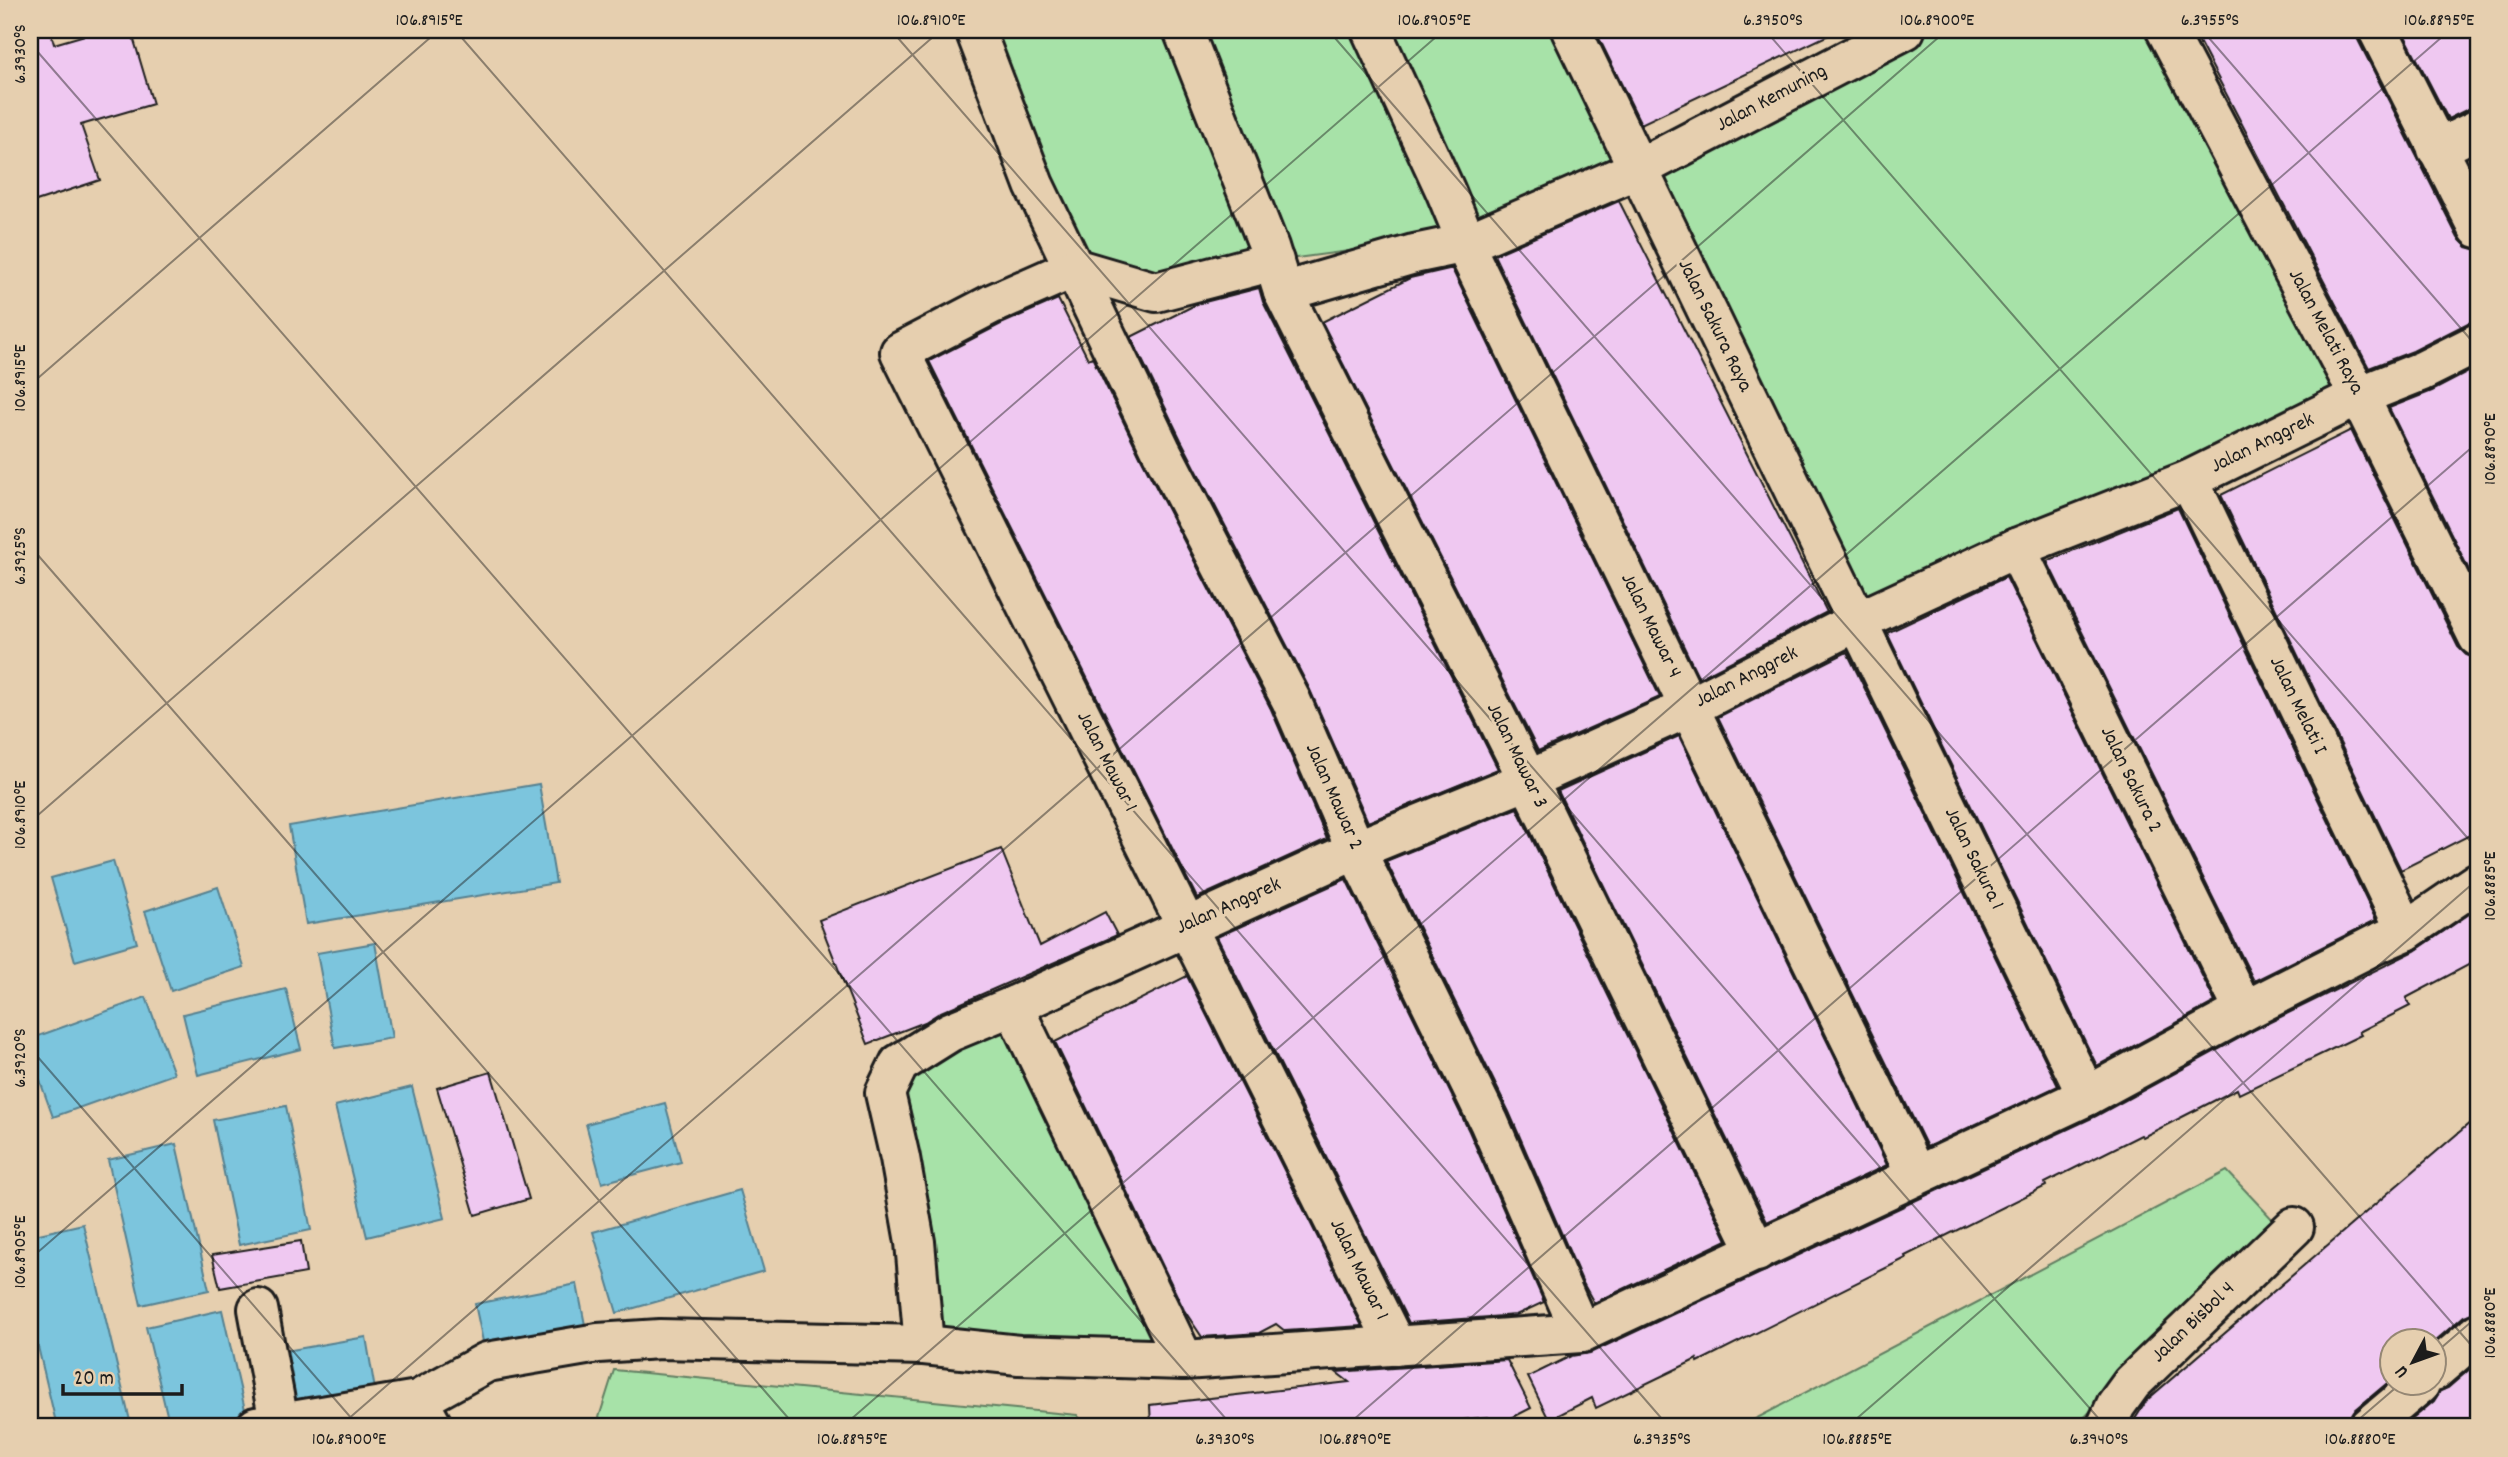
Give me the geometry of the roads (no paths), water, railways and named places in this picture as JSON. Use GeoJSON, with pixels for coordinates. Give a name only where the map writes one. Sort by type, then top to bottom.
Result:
{"type":"FeatureCollection","features":[{"type":"Feature","properties":{"kind":"street","name":"Jalan Mawar 2"},"geometry":{"type":"LineString","coordinates":[[975,30],[1034,186],[1161,450],[1291,700],[1356,850],[1489,1122],[1581,1333]]}},
{"type":"Feature","properties":{"kind":"street","name":"Jalan Mawar 3"},"geometry":{"type":"LineString","coordinates":[[1183,30],[1279,276],[1757,1252]]}},
{"type":"Feature","properties":{"kind":"street","name":"Jalan Mawar 4"},"geometry":{"type":"LineString","coordinates":[[1371,30],[1445,190],[1471,258],[1916,1175]]}},
{"type":"Feature","properties":{"kind":"street","name":"Jalan Sakura Raya"},"geometry":{"type":"LineString","coordinates":[[1571,30],[1858,621]]}},
{"type":"Feature","properties":{"kind":"street","name":"Jalan Kemuning"},"geometry":{"type":"LineString","coordinates":[[1638,169],[1905,30]]}},
{"type":"Feature","properties":{"kind":"street","name":"Jalan Melati Raya"},"geometry":{"type":"LineString","coordinates":[[2166,30],[2359,396],[2478,637]]}},
{"type":"Feature","properties":{"kind":"street"},"geometry":{"type":"LineString","coordinates":[[2378,30],[2478,228]]}},
{"type":"Feature","properties":{"kind":"street"},"geometry":{"type":"LineString","coordinates":[[2437,149],[2478,129]]}},
{"type":"Feature","properties":{"kind":"street"},"geometry":{"type":"LineString","coordinates":[[1074,268],[1156,292],[1414,254],[1467,243],[1638,169]]}},
{"type":"Feature","properties":{"kind":"street","name":"Jalan Mawar 1"},"geometry":{"type":"LineString","coordinates":[[1074,268],[992,304],[900,352],[1395,1346]]}},
{"type":"Feature","properties":{"kind":"street","name":"Jalan Anggrek"},"geometry":{"type":"LineString","coordinates":[[925,1345],[915,1242],[886,1093],[899,1064],[950,1032],[1356,850],[1528,780],[1690,707],[1858,621],[2016,548],[2189,480],[2359,396],[2422,371],[2478,343]]}},
{"type":"Feature","properties":{"kind":"street","name":"Jalan Melati I"},"geometry":{"type":"LineString","coordinates":[[2189,480],[2406,931]]}},
{"type":"Feature","properties":{"kind":"street","name":"Jalan Sakura 2"},"geometry":{"type":"LineString","coordinates":[[2016,548],[2244,1011]]}},
{"type":"Feature","properties":{"kind":"street","name":"Jalan Sakura 1"},"geometry":{"type":"LineString","coordinates":[[1858,621],[2087,1096]]}},
{"type":"Feature","properties":{"kind":"street"},"geometry":{"type":"LineString","coordinates":[[258,1310],[267,1425],[426,1413],[487,1362],[598,1343],[660,1339],[925,1345],[1019,1355],[1184,1360],[1581,1333],[2087,1096],[2244,1011],[2406,931],[2478,881]]}},
{"type":"Feature","properties":{"kind":"street"},"geometry":{"type":"LineString","coordinates":[[1013,1006],[1184,1360]]}},
{"type":"Feature","properties":{"kind":"street","name":"Jalan Bisbol 4"},"geometry":{"type":"LineString","coordinates":[[2106,1427],[2116,1405],[2132,1383],[2294,1227]]}},
{"type":"Feature","properties":{"kind":"street"},"geometry":{"type":"LineString","coordinates":[[2448,1359],[2478,1333]]}},
{"type":"Feature","properties":{"kind":"street"},"geometry":{"type":"LineString","coordinates":[[2369,1427],[2403,1398]]}},
{"type":"Feature","properties":{"kind":"water"},"geometry":{"type":"Polygon","coordinates":[[[539,784],[556,883],[306,924],[289,826],[539,784]]]}},
{"type":"Feature","properties":{"kind":"water"},"geometry":{"type":"Polygon","coordinates":[[[113,861],[137,943],[75,961],[51,878],[113,861]]]}},
{"type":"Feature","properties":{"kind":"water"},"geometry":{"type":"Polygon","coordinates":[[[218,887],[244,967],[171,991],[145,911],[218,887]]]}},
{"type":"Feature","properties":{"kind":"water"},"geometry":{"type":"Polygon","coordinates":[[[375,943],[392,1038],[335,1048],[317,953],[375,943]]]}},
{"type":"Feature","properties":{"kind":"water"},"geometry":{"type":"Polygon","coordinates":[[[286,989],[301,1049],[198,1075],[183,1014],[286,989]]]}},
{"type":"Feature","properties":{"kind":"water"},"geometry":{"type":"Polygon","coordinates":[[[146,997],[174,1074],[53,1117],[30,1053],[30,1039],[146,997]]]}},
{"type":"Feature","properties":{"kind":"water"},"geometry":{"type":"Polygon","coordinates":[[[412,1087],[445,1218],[367,1237],[335,1106],[412,1087]]]}},
{"type":"Feature","properties":{"kind":"water"},"geometry":{"type":"Polygon","coordinates":[[[665,1103],[681,1162],[602,1183],[586,1124],[665,1103]]]}},
{"type":"Feature","properties":{"kind":"water"},"geometry":{"type":"Polygon","coordinates":[[[286,1106],[311,1230],[239,1245],[213,1120],[286,1106]]]}},
{"type":"Feature","properties":{"kind":"water"},"geometry":{"type":"Polygon","coordinates":[[[176,1144],[209,1290],[141,1305],[108,1160],[176,1144]]]}},
{"type":"Feature","properties":{"kind":"water"},"geometry":{"type":"Polygon","coordinates":[[[740,1190],[764,1271],[617,1313],[593,1232],[740,1190]]]}},
{"type":"Feature","properties":{"kind":"water"},"geometry":{"type":"Polygon","coordinates":[[[83,1224],[131,1425],[57,1427],[30,1313],[30,1236],[83,1224]]]}},
{"type":"Feature","properties":{"kind":"water"},"geometry":{"type":"Polygon","coordinates":[[[577,1284],[586,1330],[485,1351],[475,1304],[577,1284]]]}},
{"type":"Feature","properties":{"kind":"water"},"geometry":{"type":"Polygon","coordinates":[[[222,1310],[246,1414],[189,1427],[170,1427],[146,1327],[222,1310]]]}},
{"type":"Feature","properties":{"kind":"water"},"geometry":{"type":"Polygon","coordinates":[[[366,1337],[376,1396],[285,1411],[274,1353],[366,1337]]]}}]}
